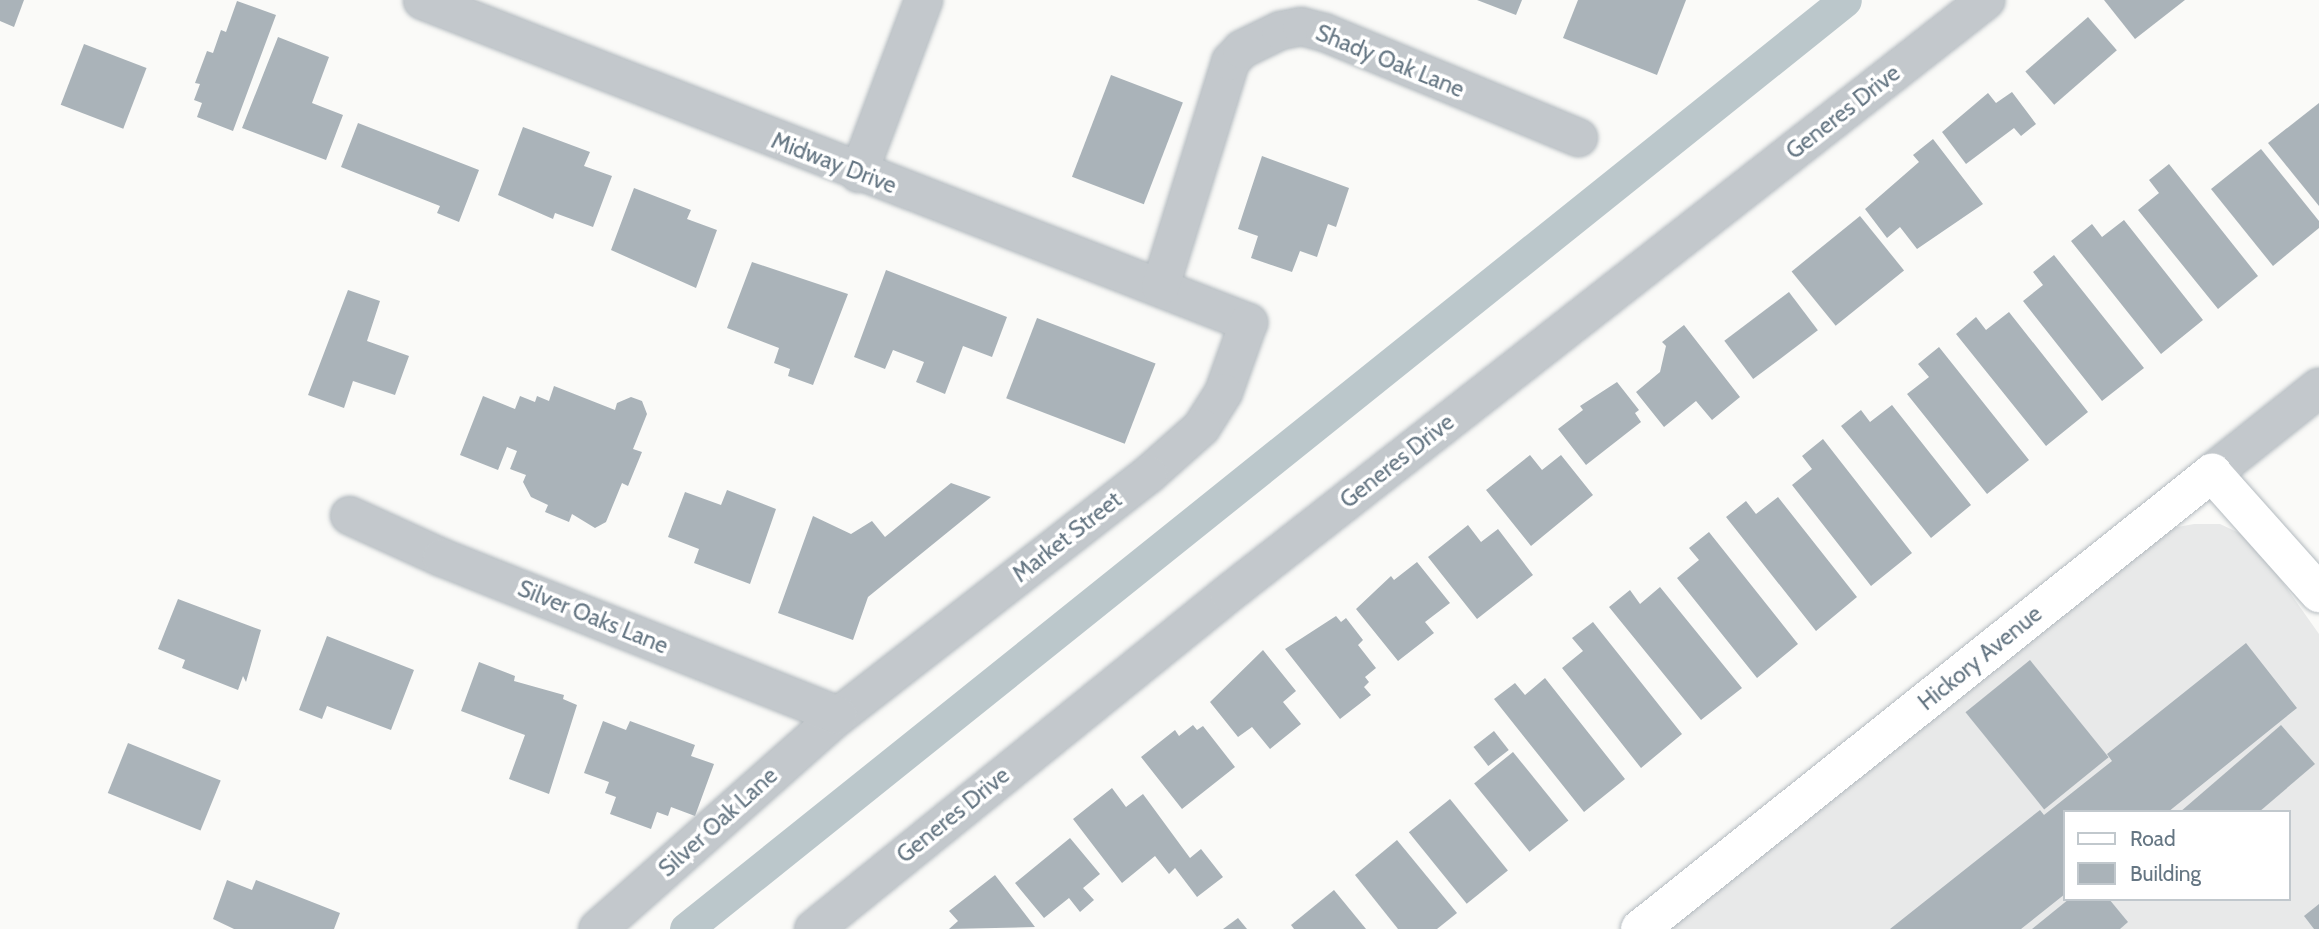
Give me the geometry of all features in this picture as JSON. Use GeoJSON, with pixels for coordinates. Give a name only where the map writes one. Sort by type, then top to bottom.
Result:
{"type":"FeatureCollection","features":[{"type":"Feature","properties":{"kind":"main road"},"geometry":{"type":"LineString","coordinates":[[2212,473],[2319,593]]}},
{"type":"Feature","properties":{"kind":"main road","name":"Hickory Avenue"},"geometry":{"type":"LineString","coordinates":[[1640,929],[2212,473]]}},
{"type":"Feature","properties":{"kind":"street","name":"Midway Drive"},"geometry":{"type":"LineString","coordinates":[[422,0],[858,173],[1160,286],[1248,322]]}},
{"type":"Feature","properties":{"kind":"street"},"geometry":{"type":"LineString","coordinates":[[858,173],[923,0]]}},
{"type":"Feature","properties":{"kind":"street","name":"Generes Drive"},"geometry":{"type":"LineString","coordinates":[[813,929],[1228,593],[1985,0]]}},
{"type":"Feature","properties":{"kind":"street","name":"Shady Oak Lane"},"geometry":{"type":"LineString","coordinates":[[1160,286],[1230,61],[1241,49],[1280,30],[1301,26],[1324,32],[1578,137]]}},
{"type":"Feature","properties":{"kind":"street","name":"Market Street"},"geometry":{"type":"LineString","coordinates":[[838,715],[1148,474],[1201,427],[1223,392],[1248,322]]}},
{"type":"Feature","properties":{"kind":"street","name":"Hickory Avenue"},"geometry":{"type":"LineString","coordinates":[[2212,473],[2319,388]]}},
{"type":"Feature","properties":{"kind":"street","name":"Silver Oaks Lane"},"geometry":{"type":"LineString","coordinates":[[349,515],[441,557],[838,715]]}},
{"type":"Feature","properties":{"kind":"street","name":"Silver Oak Lane"},"geometry":{"type":"LineString","coordinates":[[597,929],[838,715]]}},
{"type":"Feature","properties":{"kind":"shaded area"},"geometry":{"type":"Polygon","coordinates":[[[2194,524],[2220,524],[2252,539],[2319,634],[2319,929],[1661,929],[2161,530],[2194,524]]]}},
{"type":"Feature","properties":{"kind":"building"},"geometry":{"type":"Polygon","coordinates":[[[0,0],[24,0],[14,27],[0,21],[0,0]]]}},
{"type":"Feature","properties":{"kind":"building"},"geometry":{"type":"Polygon","coordinates":[[[1477,0],[1522,0],[1516,15],[1477,0]]]}},
{"type":"Feature","properties":{"kind":"building"},"geometry":{"type":"Polygon","coordinates":[[[1578,0],[1686,0],[1657,75],[1563,38],[1578,0]]]}},
{"type":"Feature","properties":{"kind":"building"},"geometry":{"type":"Polygon","coordinates":[[[2104,0],[2185,0],[2135,39],[2104,0]]]}},
{"type":"Feature","properties":{"kind":"building"},"geometry":{"type":"Polygon","coordinates":[[[237,1],[276,15],[233,131],[197,117],[202,103],[194,100],[200,84],[195,83],[207,51],[213,53],[221,30],[226,32],[237,1]]]}},
{"type":"Feature","properties":{"kind":"building"},"geometry":{"type":"Polygon","coordinates":[[[2088,17],[2117,50],[2054,105],[2025,71],[2088,17]]]}},
{"type":"Feature","properties":{"kind":"building"},"geometry":{"type":"Polygon","coordinates":[[[278,37],[329,57],[312,103],[343,115],[326,160],[242,128],[278,37]]]}},
{"type":"Feature","properties":{"kind":"building"},"geometry":{"type":"Polygon","coordinates":[[[84,44],[147,68],[123,129],[61,105],[84,44]]]}},
{"type":"Feature","properties":{"kind":"building"},"geometry":{"type":"Polygon","coordinates":[[[1111,75],[1183,103],[1144,204],[1072,177],[1111,75]]]}},
{"type":"Feature","properties":{"kind":"building"},"geometry":{"type":"Polygon","coordinates":[[[2012,92],[2036,124],[2021,136],[2014,128],[1966,164],[1942,132],[1988,93],[1996,103],[2012,92]]]}},
{"type":"Feature","properties":{"kind":"building"},"geometry":{"type":"Polygon","coordinates":[[[2319,103],[2319,206],[2268,143],[2319,103]]]}},
{"type":"Feature","properties":{"kind":"building"},"geometry":{"type":"Polygon","coordinates":[[[358,123],[479,170],[459,222],[437,213],[440,206],[341,167],[358,123]]]}},
{"type":"Feature","properties":{"kind":"building"},"geometry":{"type":"Polygon","coordinates":[[[523,127],[590,152],[584,166],[612,176],[593,227],[555,213],[553,219],[498,195],[523,127]]]}},
{"type":"Feature","properties":{"kind":"building"},"geometry":{"type":"Polygon","coordinates":[[[1933,139],[1983,204],[1917,249],[1900,227],[1887,238],[1865,209],[1919,162],[1913,155],[1933,139]]]}},
{"type":"Feature","properties":{"kind":"building"},"geometry":{"type":"Polygon","coordinates":[[[2261,149],[2319,221],[2319,228],[2273,266],[2211,189],[2261,149]]]}},
{"type":"Feature","properties":{"kind":"building"},"geometry":{"type":"Polygon","coordinates":[[[1262,156],[1349,188],[1336,227],[1328,224],[1317,257],[1300,251],[1292,272],[1251,258],[1258,236],[1238,229],[1262,156]]]}},
{"type":"Feature","properties":{"kind":"building"},"geometry":{"type":"Polygon","coordinates":[[[2169,164],[2258,276],[2218,309],[2138,210],[2159,193],[2149,180],[2169,164]]]}},
{"type":"Feature","properties":{"kind":"building"},"geometry":{"type":"Polygon","coordinates":[[[634,188],[691,210],[687,219],[717,230],[696,288],[611,250],[634,188]]]}},
{"type":"Feature","properties":{"kind":"building"},"geometry":{"type":"Polygon","coordinates":[[[1860,216],[1904,270],[1836,326],[1792,271],[1860,216]]]}},
{"type":"Feature","properties":{"kind":"building"},"geometry":{"type":"Polygon","coordinates":[[[2124,220],[2203,320],[2161,354],[2071,241],[2092,224],[2102,237],[2124,220]]]}},
{"type":"Feature","properties":{"kind":"building"},"geometry":{"type":"Polygon","coordinates":[[[2054,255],[2144,368],[2102,401],[2023,301],[2043,285],[2033,272],[2054,255]]]}},
{"type":"Feature","properties":{"kind":"building"},"geometry":{"type":"Polygon","coordinates":[[[752,262],[848,294],[813,385],[788,376],[790,369],[774,363],[779,348],[727,328],[752,262]]]}},
{"type":"Feature","properties":{"kind":"building"},"geometry":{"type":"Polygon","coordinates":[[[886,270],[1007,317],[992,357],[963,346],[945,394],[916,382],[924,362],[893,350],[885,369],[854,357],[886,270]]]}},
{"type":"Feature","properties":{"kind":"building"},"geometry":{"type":"Polygon","coordinates":[[[348,290],[380,301],[367,341],[409,356],[395,395],[353,381],[344,408],[308,395],[348,290]]]}},
{"type":"Feature","properties":{"kind":"building"},"geometry":{"type":"Polygon","coordinates":[[[1789,292],[1818,330],[1753,379],[1724,341],[1789,292]]]}},
{"type":"Feature","properties":{"kind":"building"},"geometry":{"type":"Polygon","coordinates":[[[2009,312],[2088,412],[2046,446],[1956,334],[1976,317],[1986,330],[2009,312]]]}},
{"type":"Feature","properties":{"kind":"building"},"geometry":{"type":"Polygon","coordinates":[[[1037,318],[1156,364],[1125,444],[1006,398],[1037,318]]]}},
{"type":"Feature","properties":{"kind":"building"},"geometry":{"type":"Polygon","coordinates":[[[1684,325],[1740,397],[1712,420],[1696,401],[1664,427],[1636,392],[1660,372],[1666,346],[1662,342],[1684,325]]]}},
{"type":"Feature","properties":{"kind":"building"},"geometry":{"type":"Polygon","coordinates":[[[1939,347],[2029,460],[1987,494],[1907,394],[1929,377],[1918,364],[1939,347]]]}},
{"type":"Feature","properties":{"kind":"building"},"geometry":{"type":"Polygon","coordinates":[[[1617,382],[1639,410],[1635,413],[1641,422],[1586,465],[1558,429],[1583,410],[1580,406],[1617,382]]]}},
{"type":"Feature","properties":{"kind":"building"},"geometry":{"type":"Polygon","coordinates":[[[554,386],[615,410],[617,403],[631,397],[642,401],[647,414],[633,449],[642,452],[628,486],[622,483],[606,522],[595,528],[572,514],[569,522],[545,512],[548,505],[531,497],[523,482],[526,475],[510,469],[517,451],[507,447],[498,470],[460,455],[483,396],[515,409],[520,396],[535,402],[537,396],[549,401],[554,386]]]}},
{"type":"Feature","properties":{"kind":"building"},"geometry":{"type":"Polygon","coordinates":[[[1892,405],[1971,505],[1931,538],[1841,426],[1861,410],[1870,422],[1892,405]]]}},
{"type":"Feature","properties":{"kind":"building"},"geometry":{"type":"Polygon","coordinates":[[[1823,439],[1912,553],[1871,586],[1792,485],[1812,469],[1802,456],[1823,439]]]}},
{"type":"Feature","properties":{"kind":"building"},"geometry":{"type":"Polygon","coordinates":[[[1530,455],[1542,470],[1561,455],[1593,495],[1531,546],[1486,490],[1530,455]]]}},
{"type":"Feature","properties":{"kind":"building"},"geometry":{"type":"Polygon","coordinates":[[[951,483],[991,497],[868,597],[853,640],[778,613],[813,516],[851,534],[872,521],[885,537],[951,483]]]}},
{"type":"Feature","properties":{"kind":"building"},"geometry":{"type":"Polygon","coordinates":[[[727,490],[776,509],[750,584],[694,563],[699,549],[668,537],[685,492],[721,505],[727,490]]]}},
{"type":"Feature","properties":{"kind":"building"},"geometry":{"type":"Polygon","coordinates":[[[1778,497],[1857,597],[1816,631],[1726,517],[1746,501],[1756,514],[1778,497]]]}},
{"type":"Feature","properties":{"kind":"building"},"geometry":{"type":"Polygon","coordinates":[[[1468,525],[1481,542],[1498,529],[1533,575],[1477,619],[1428,557],[1468,525]]]}},
{"type":"Feature","properties":{"kind":"building"},"geometry":{"type":"Polygon","coordinates":[[[1709,532],[1798,644],[1757,678],[1677,578],[1699,560],[1689,548],[1709,532]]]}},
{"type":"Feature","properties":{"kind":"building"},"geometry":{"type":"Polygon","coordinates":[[[1417,562],[1450,603],[1425,622],[1434,633],[1398,661],[1356,609],[1391,576],[1394,580],[1417,562]]]}},
{"type":"Feature","properties":{"kind":"building"},"geometry":{"type":"Polygon","coordinates":[[[1660,587],[1742,688],[1701,720],[1609,607],[1630,590],[1640,604],[1660,587]]]}},
{"type":"Feature","properties":{"kind":"building"},"geometry":{"type":"Polygon","coordinates":[[[178,599],[261,630],[246,682],[243,676],[238,690],[182,668],[185,660],[158,649],[178,599]]]}},
{"type":"Feature","properties":{"kind":"building"},"geometry":{"type":"Polygon","coordinates":[[[1336,616],[1341,622],[1346,618],[1363,640],[1358,645],[1376,668],[1365,677],[1369,682],[1364,687],[1371,695],[1340,719],[1285,649],[1336,616]]]}},
{"type":"Feature","properties":{"kind":"building"},"geometry":{"type":"Polygon","coordinates":[[[1593,622],[1682,734],[1641,768],[1562,668],[1583,651],[1572,638],[1593,622]]]}},
{"type":"Feature","properties":{"kind":"building"},"geometry":{"type":"Polygon","coordinates":[[[327,636],[414,670],[391,730],[327,706],[322,719],[299,710],[327,636]]]}},
{"type":"Feature","properties":{"kind":"building"},"geometry":{"type":"Polygon","coordinates":[[[2246,643],[2297,708],[2170,810],[2064,810],[2064,895],[2021,929],[1890,929],[2040,810],[2044,815],[2112,761],[2107,754],[2246,643]]]}},
{"type":"Feature","properties":{"kind":"building"},"geometry":{"type":"Polygon","coordinates":[[[1263,650],[1296,691],[1283,702],[1301,724],[1270,749],[1252,727],[1238,737],[1210,702],[1263,650]]]}},
{"type":"Feature","properties":{"kind":"building"},"geometry":{"type":"Polygon","coordinates":[[[2030,660],[2109,757],[2044,809],[1965,712],[2030,660]]]}},
{"type":"Feature","properties":{"kind":"building"},"geometry":{"type":"Polygon","coordinates":[[[479,662],[515,676],[514,681],[564,695],[563,699],[577,705],[549,794],[509,779],[525,735],[461,711],[479,662]]]}},
{"type":"Feature","properties":{"kind":"building"},"geometry":{"type":"Polygon","coordinates":[[[1545,678],[1625,779],[1584,812],[1494,699],[1515,683],[1525,695],[1545,678]]]}},
{"type":"Feature","properties":{"kind":"building"},"geometry":{"type":"Polygon","coordinates":[[[603,721],[626,730],[630,721],[695,745],[691,756],[714,764],[695,816],[671,807],[668,816],[657,812],[651,829],[610,814],[616,797],[605,793],[609,782],[584,773],[603,721]]]}},
{"type":"Feature","properties":{"kind":"building"},"geometry":{"type":"Polygon","coordinates":[[[1193,725],[1197,730],[1203,726],[1235,767],[1182,809],[1141,757],[1175,730],[1179,736],[1193,725]]]}},
{"type":"Feature","properties":{"kind":"building"},"geometry":{"type":"Polygon","coordinates":[[[2281,725],[2315,764],[2261,810],[2182,810],[2281,725]]]}},
{"type":"Feature","properties":{"kind":"building"},"geometry":{"type":"Polygon","coordinates":[[[1494,731],[1509,750],[1488,766],[1474,747],[1494,731]]]}},
{"type":"Feature","properties":{"kind":"building"},"geometry":{"type":"Polygon","coordinates":[[[128,743],[221,780],[200,831],[108,793],[128,743]]]}},
{"type":"Feature","properties":{"kind":"building"},"geometry":{"type":"Polygon","coordinates":[[[1513,752],[1568,820],[1530,852],[1474,783],[1513,752]]]}},
{"type":"Feature","properties":{"kind":"building"},"geometry":{"type":"Polygon","coordinates":[[[1112,788],[1126,807],[1143,794],[1190,858],[1201,849],[1223,877],[1197,897],[1175,868],[1169,874],[1155,856],[1122,883],[1073,819],[1112,788]]]}},
{"type":"Feature","properties":{"kind":"building"},"geometry":{"type":"Polygon","coordinates":[[[1450,799],[1508,870],[1467,904],[1409,832],[1450,799]]]}},
{"type":"Feature","properties":{"kind":"building"},"geometry":{"type":"Polygon","coordinates":[[[1070,838],[1100,874],[1083,888],[1094,900],[1080,912],[1069,898],[1044,918],[1015,883],[1070,838]]]}},
{"type":"Feature","properties":{"kind":"building"},"geometry":{"type":"Polygon","coordinates":[[[1397,840],[1457,913],[1437,929],[1398,929],[1355,875],[1397,840]]]}},
{"type":"Feature","properties":{"kind":"building"},"geometry":{"type":"Polygon","coordinates":[[[995,875],[1035,927],[949,929],[958,921],[949,911],[995,875]]]}},
{"type":"Feature","properties":{"kind":"building"},"geometry":{"type":"Polygon","coordinates":[[[227,880],[252,890],[256,880],[340,913],[334,929],[234,929],[213,919],[227,880]]]}},
{"type":"Feature","properties":{"kind":"building"},"geometry":{"type":"Polygon","coordinates":[[[1334,890],[1366,929],[1294,929],[1291,925],[1334,890]]]}},
{"type":"Feature","properties":{"kind":"building"},"geometry":{"type":"Polygon","coordinates":[[[2067,901],[2111,901],[2128,922],[2120,929],[2032,929],[2067,901]]]}},
{"type":"Feature","properties":{"kind":"building"},"geometry":{"type":"Polygon","coordinates":[[[2319,904],[2319,929],[2314,929],[2304,916],[2319,904]]]}},
{"type":"Feature","properties":{"kind":"building"},"geometry":{"type":"Polygon","coordinates":[[[1238,918],[1247,929],[1223,929],[1238,918]]]}},
{"type":"Feature","properties":{"kind":"waterway"},"geometry":{"type":"LineString","coordinates":[[686,929],[1845,0]]}}]}
